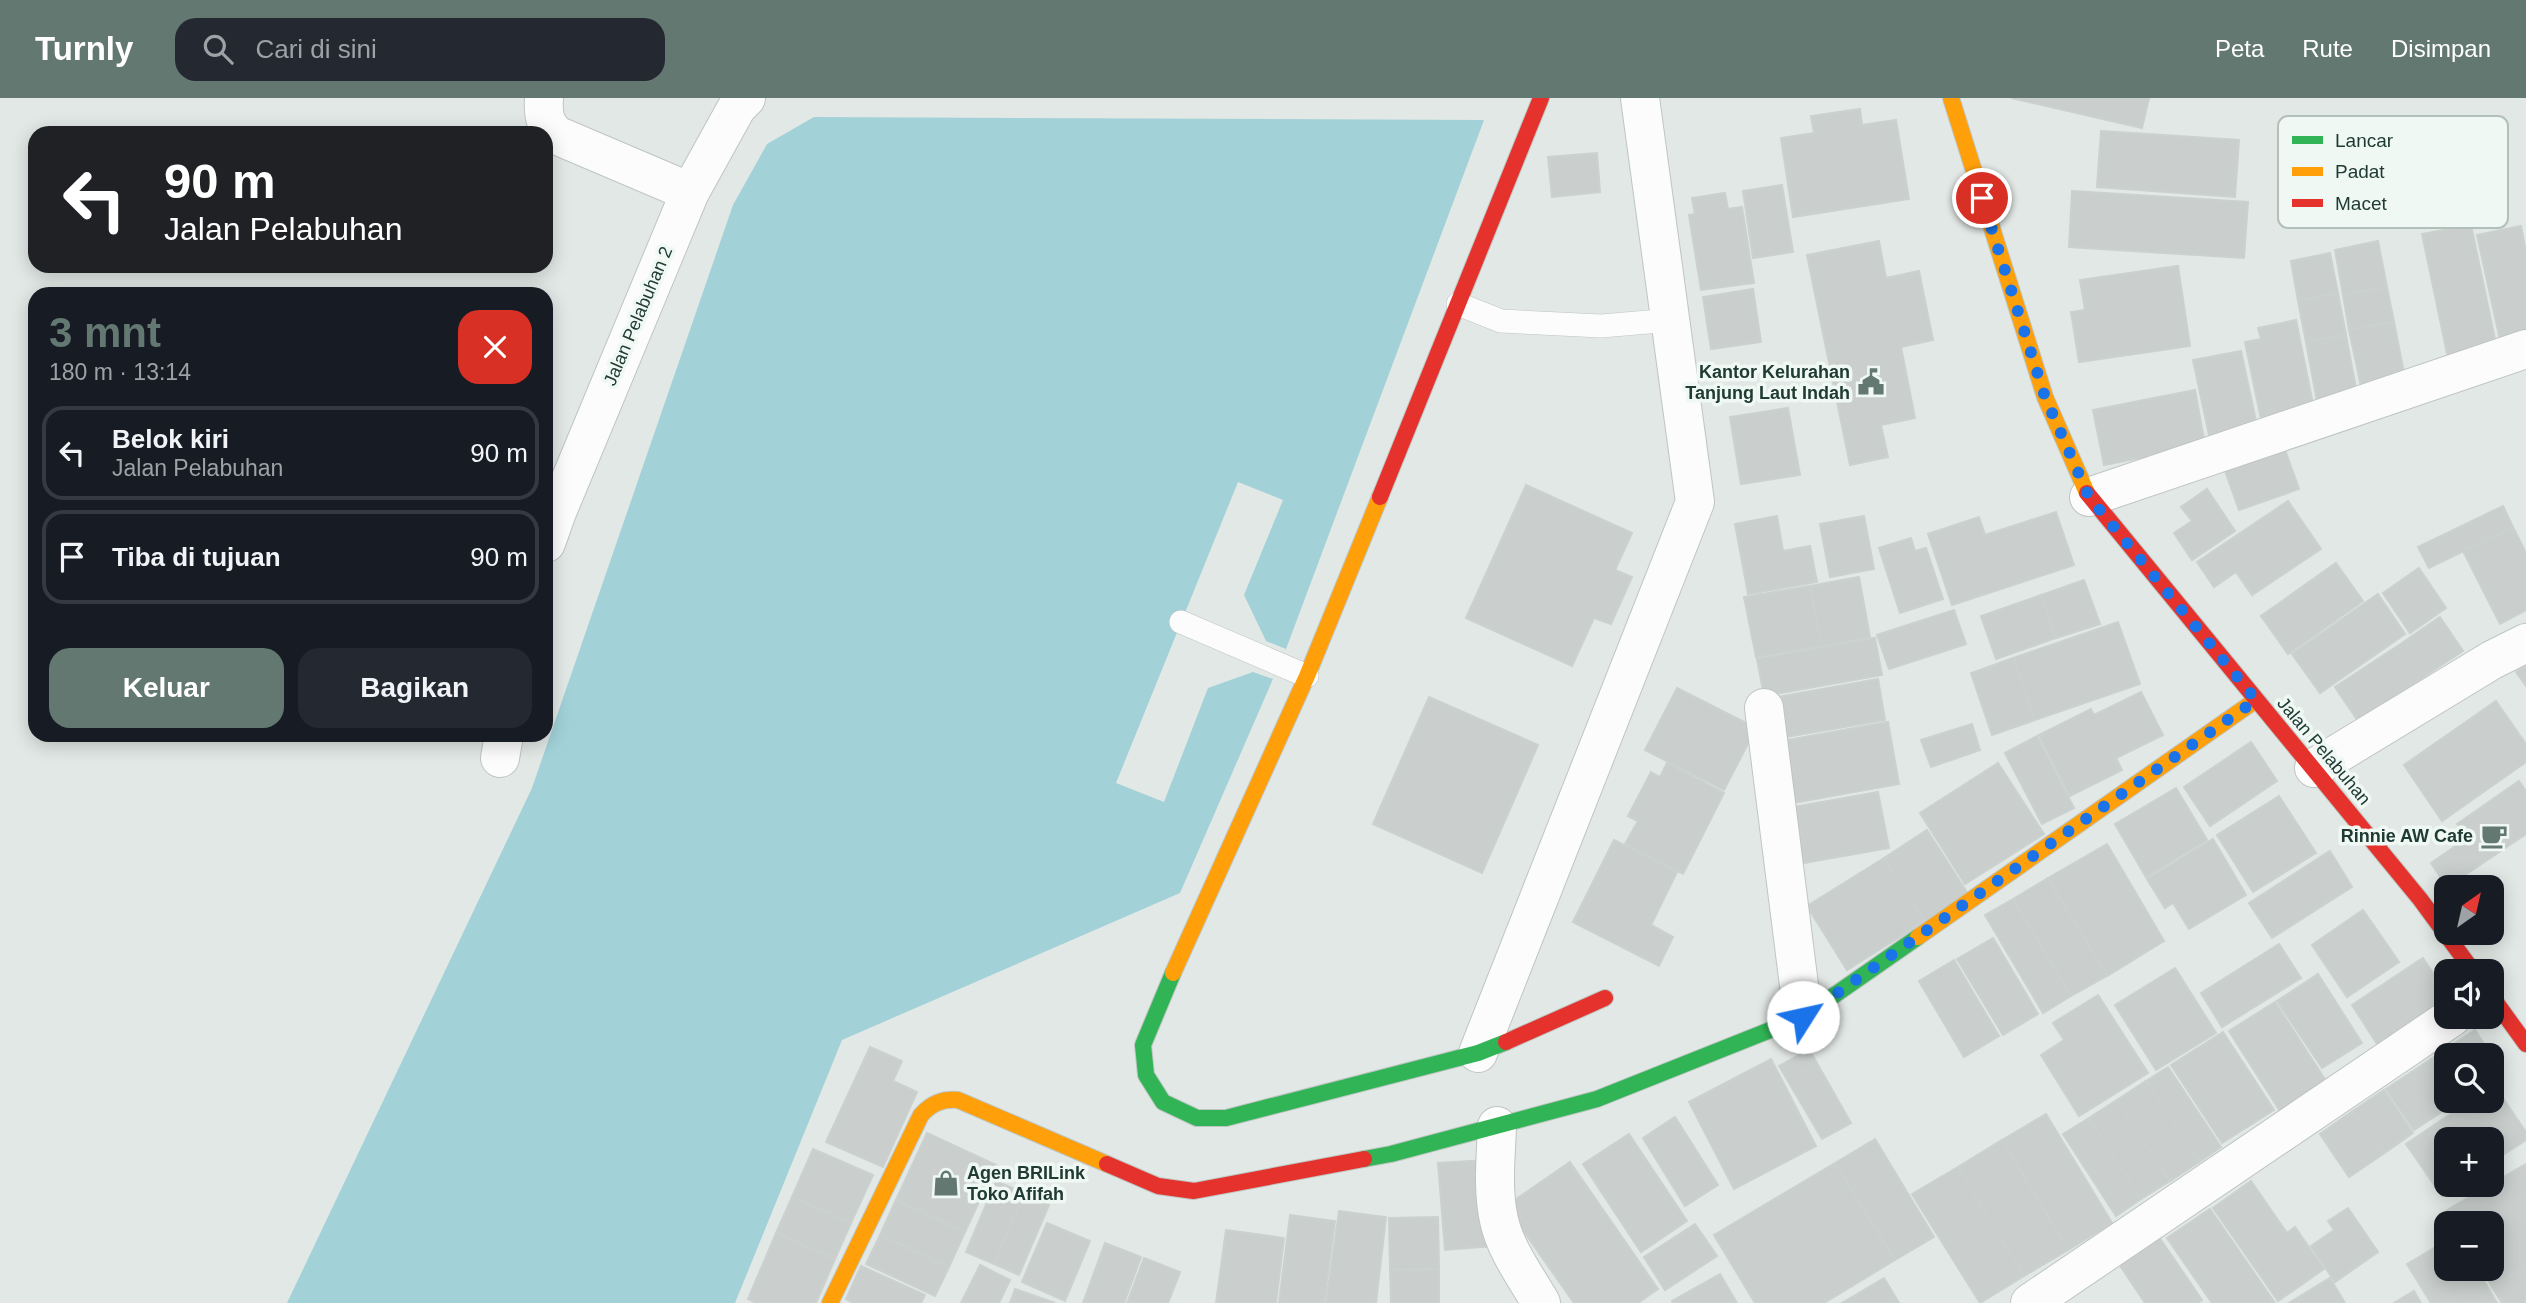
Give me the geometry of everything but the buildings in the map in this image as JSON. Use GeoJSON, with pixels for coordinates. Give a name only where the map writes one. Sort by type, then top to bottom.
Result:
{"type":"FeatureCollection","features":[{"type":"Feature","properties":{"kind":"street"},"geometry":{"type":"LineString","coordinates":[[544,98],[543,115],[547,126]]}},
{"type":"Feature","properties":{"kind":"street","name":"Jalan Pelabuhan 2"},"geometry":{"type":"LineString","coordinates":[[553,523],[690,191],[737,107],[746,98]]}},
{"type":"Feature","properties":{"kind":"street"},"geometry":{"type":"LineString","coordinates":[[1541,98],[1307,676],[1154,1016],[1143,1045],[1146,1074],[1163,1102],[1196,1118],[1226,1118],[1478,1053],[1535,1031],[1605,998]]}},
{"type":"Feature","properties":{"kind":"street"},"geometry":{"type":"LineString","coordinates":[[1478,1053],[1695,502],[1640,98]]}},
{"type":"Feature","properties":{"kind":"street","name":"Jalan Pelabuhan"},"geometry":{"type":"LineString","coordinates":[[1951,98],[2045,397],[2089,497],[2314,768],[2420,899],[2464,959]]}},
{"type":"Feature","properties":{"kind":"street"},"geometry":{"type":"LineString","coordinates":[[553,132],[690,191]]}},
{"type":"Feature","properties":{"kind":"street"},"geometry":{"type":"LineString","coordinates":[[2089,497],[2526,349]]}},
{"type":"Feature","properties":{"kind":"street"},"geometry":{"type":"LineString","coordinates":[[2314,768],[2480,667],[2526,643]]}},
{"type":"Feature","properties":{"kind":"street"},"geometry":{"type":"LineString","coordinates":[[830,1303],[921,1115],[929,1105],[942,1099],[958,1100],[1158,1186],[1194,1191],[1391,1154],[1597,1099],[1803,1017],[2256,700]]}},
{"type":"Feature","properties":{"kind":"street"},"geometry":{"type":"LineString","coordinates":[[1764,708],[1803,1017]]}},
{"type":"Feature","properties":{"kind":"street"},"geometry":{"type":"LineString","coordinates":[[2504,1014],[2526,1044]]}},
{"type":"Feature","properties":{"kind":"street"},"geometry":{"type":"LineString","coordinates":[[2030,1303],[2434,1029]]}},
{"type":"Feature","properties":{"kind":"street"},"geometry":{"type":"LineString","coordinates":[[1497,1126],[1495,1194],[1499,1221],[1507,1244],[1541,1303]]}},
{"type":"Feature","properties":{"kind":"lane"},"geometry":{"type":"LineString","coordinates":[[1458,304],[1502,321],[1601,326],[1672,320]]}},
{"type":"Feature","properties":{"kind":"lane"},"geometry":{"type":"LineString","coordinates":[[1181,622],[1307,676]]}},
{"type":"Feature","properties":{"kind":"water"},"geometry":{"type":"Polygon","coordinates":[[[814,117],[1484,120],[1286,649],[1180,893],[842,1040],[735,1303],[287,1303],[532,788],[548,742],[553,742],[553,727],[733,205],[767,144],[814,117]]]}},
{"type":"Feature","properties":{"kind":"pier"},"geometry":{"type":"Polygon","coordinates":[[[1238,482],[1283,500],[1244,595],[1266,641],[1286,649],[1273,679],[1253,672],[1208,688],[1164,802],[1116,783],[1238,482]]]}},
{"type":"Feature","properties":{"kind":"traffic: fast"},"geometry":{"type":"LineString","coordinates":[[1364,1159],[1597,1099],[1803,1017],[1918,937]]}},
{"type":"Feature","properties":{"kind":"traffic: fast"},"geometry":{"type":"LineString","coordinates":[[1173,973],[1143,1045],[1146,1075],[1163,1102],[1197,1118],[1226,1118],[1478,1053],[1506,1042]]}},
{"type":"Feature","properties":{"kind":"traffic: slow"},"geometry":{"type":"LineString","coordinates":[[1951,98],[2045,397],[2087,493]]}},
{"type":"Feature","properties":{"kind":"traffic: slow"},"geometry":{"type":"LineString","coordinates":[[1173,973],[1307,676],[1380,497]]}},
{"type":"Feature","properties":{"kind":"traffic: slow"},"geometry":{"type":"LineString","coordinates":[[1918,937],[2256,700]]}},
{"type":"Feature","properties":{"kind":"traffic: slow"},"geometry":{"type":"LineString","coordinates":[[830,1303],[921,1115],[929,1107],[942,1101],[958,1100],[1107,1164]]}},
{"type":"Feature","properties":{"kind":"traffic: jam"},"geometry":{"type":"LineString","coordinates":[[1380,497],[1541,98]]}},
{"type":"Feature","properties":{"kind":"traffic: jam"},"geometry":{"type":"LineString","coordinates":[[2087,493],[2420,899],[2464,959]]}},
{"type":"Feature","properties":{"kind":"traffic: jam"},"geometry":{"type":"LineString","coordinates":[[1506,1042],[1605,998]]}},
{"type":"Feature","properties":{"kind":"traffic: jam"},"geometry":{"type":"LineString","coordinates":[[2504,1014],[2526,1044]]}},
{"type":"Feature","properties":{"kind":"traffic: jam"},"geometry":{"type":"LineString","coordinates":[[1107,1164],[1158,1186],[1194,1191],[1364,1159]]}},
{"type":"Feature","properties":{"kind":"place","name":"Kantor Kelurahan Tanjung Laut Indah"},"geometry":{"type":"Point","coordinates":[1871,382]}},
{"type":"Feature","properties":{"kind":"place","name":"Rinnie AW Cafe"},"geometry":{"type":"Point","coordinates":[2494,836]}},
{"type":"Feature","properties":{"kind":"place","name":"Agen BRILink Toko Afifah"},"geometry":{"type":"Point","coordinates":[946,1183]}},
{"type":"Feature","properties":{"kind":"route"},"geometry":{"type":"LineString","coordinates":[[1803,1017],[2256,700],[2089,497],[2045,397],[1982,198]]}}]}
